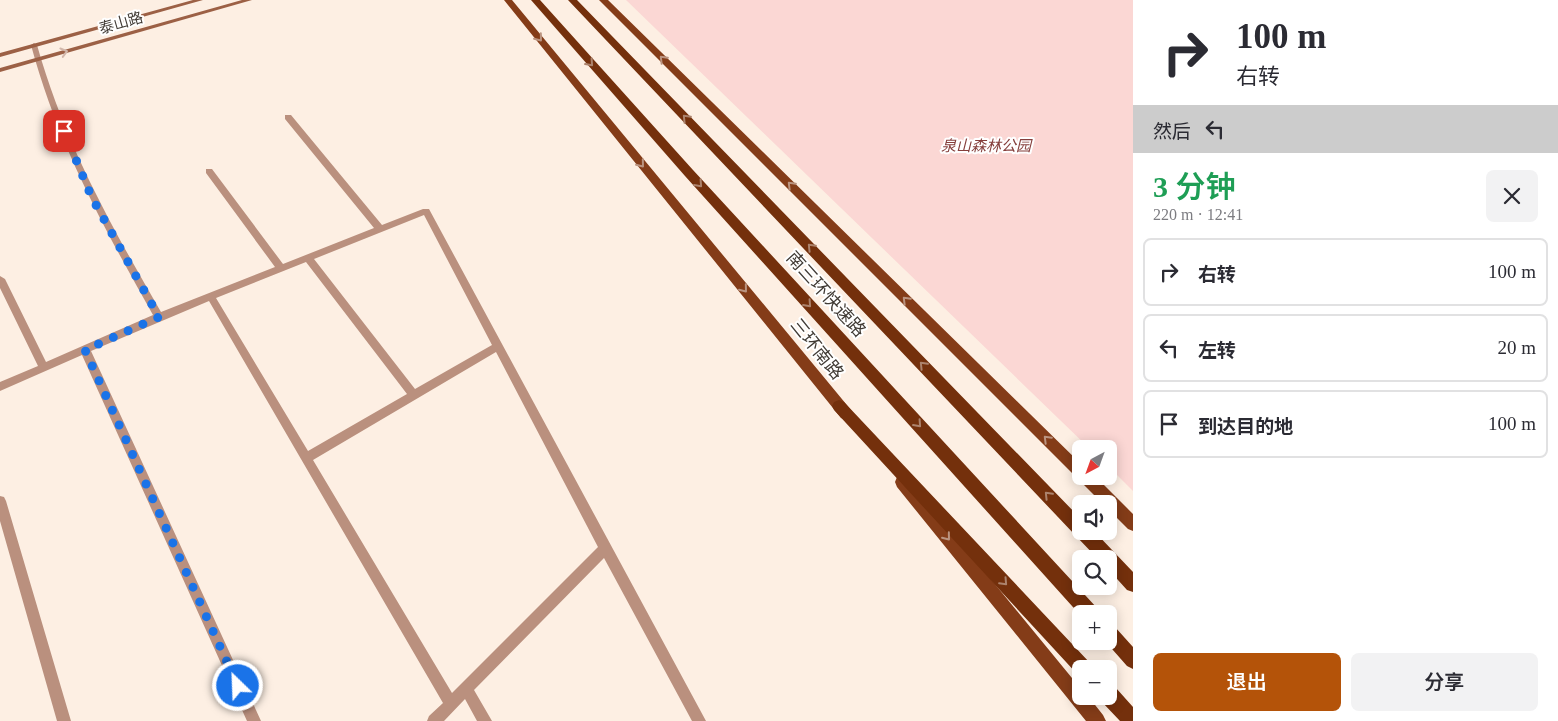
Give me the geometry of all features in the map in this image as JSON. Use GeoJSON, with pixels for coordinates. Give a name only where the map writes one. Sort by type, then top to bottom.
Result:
{"type":"FeatureCollection","features":[{"type":"Feature","properties":{"kind":"highway","name":"南三环快速路"},"geometry":{"type":"LineString","coordinates":[[535,0],[1083,605]]}},
{"type":"Feature","properties":{"kind":"highway","name":"南三环快速路"},"geometry":{"type":"LineString","coordinates":[[572,0],[1072,521]]}},
{"type":"Feature","properties":{"kind":"highway"},"geometry":{"type":"LineString","coordinates":[[839,406],[1076,660]]}},
{"type":"Feature","properties":{"kind":"highway","name":"南三环快速路"},"geometry":{"type":"LineString","coordinates":[[1091,540],[1133,584]]}},
{"type":"Feature","properties":{"kind":"highway"},"geometry":{"type":"LineString","coordinates":[[1117,643],[1133,660]]}},
{"type":"Feature","properties":{"kind":"highway"},"geometry":{"type":"LineString","coordinates":[[1117,704],[1133,721]]}},
{"type":"Feature","properties":{"kind":"main road","name":"泰山路"},"geometry":{"type":"LineString","coordinates":[[0,55],[200,0]]}},
{"type":"Feature","properties":{"kind":"main road","name":"泰山路"},"geometry":{"type":"LineString","coordinates":[[0,70],[249,0]]}},
{"type":"Feature","properties":{"kind":"main road","name":"三环南路"},"geometry":{"type":"LineString","coordinates":[[508,0],[1097,721]]}},
{"type":"Feature","properties":{"kind":"main road"},"geometry":{"type":"LineString","coordinates":[[603,0],[1072,464]]}},
{"type":"Feature","properties":{"kind":"main road"},"geometry":{"type":"LineString","coordinates":[[1094,485],[1133,524]]}},
{"type":"Feature","properties":{"kind":"street"},"geometry":{"type":"LineString","coordinates":[[34,45],[50,97],[92,198],[159,317]]}},
{"type":"Feature","properties":{"kind":"street"},"geometry":{"type":"LineString","coordinates":[[288,117],[380,229]]}},
{"type":"Feature","properties":{"kind":"street"},"geometry":{"type":"LineString","coordinates":[[209,171],[281,269]]}},
{"type":"Feature","properties":{"kind":"street"},"geometry":{"type":"LineString","coordinates":[[0,387],[159,317],[426,211],[699,721]]}},
{"type":"Feature","properties":{"kind":"street"},"geometry":{"type":"LineString","coordinates":[[308,258],[414,395]]}},
{"type":"Feature","properties":{"kind":"street"},"geometry":{"type":"LineString","coordinates":[[0,279],[44,368]]}},
{"type":"Feature","properties":{"kind":"street"},"geometry":{"type":"LineString","coordinates":[[211,297],[451,704]]}},
{"type":"Feature","properties":{"kind":"street"},"geometry":{"type":"LineString","coordinates":[[306,458],[498,346]]}},
{"type":"Feature","properties":{"kind":"street"},"geometry":{"type":"LineString","coordinates":[[85,350],[254,721]]}},
{"type":"Feature","properties":{"kind":"street"},"geometry":{"type":"LineString","coordinates":[[0,501],[64,721]]}},
{"type":"Feature","properties":{"kind":"street"},"geometry":{"type":"LineString","coordinates":[[434,721],[605,548]]}},
{"type":"Feature","properties":{"kind":"street"},"geometry":{"type":"LineString","coordinates":[[466,689],[485,721]]}},
{"type":"Feature","properties":{"kind":"green space","name":"泉山森林公园"},"geometry":{"type":"Polygon","coordinates":[[[626,0],[1133,0],[1133,491],[1118,476],[1118,440],[1081,440],[626,0]]]}},
{"type":"Feature","properties":{"kind":"route"},"geometry":{"type":"LineString","coordinates":[[64,131],[92,198],[159,317],[85,350],[238,686]]}}]}
